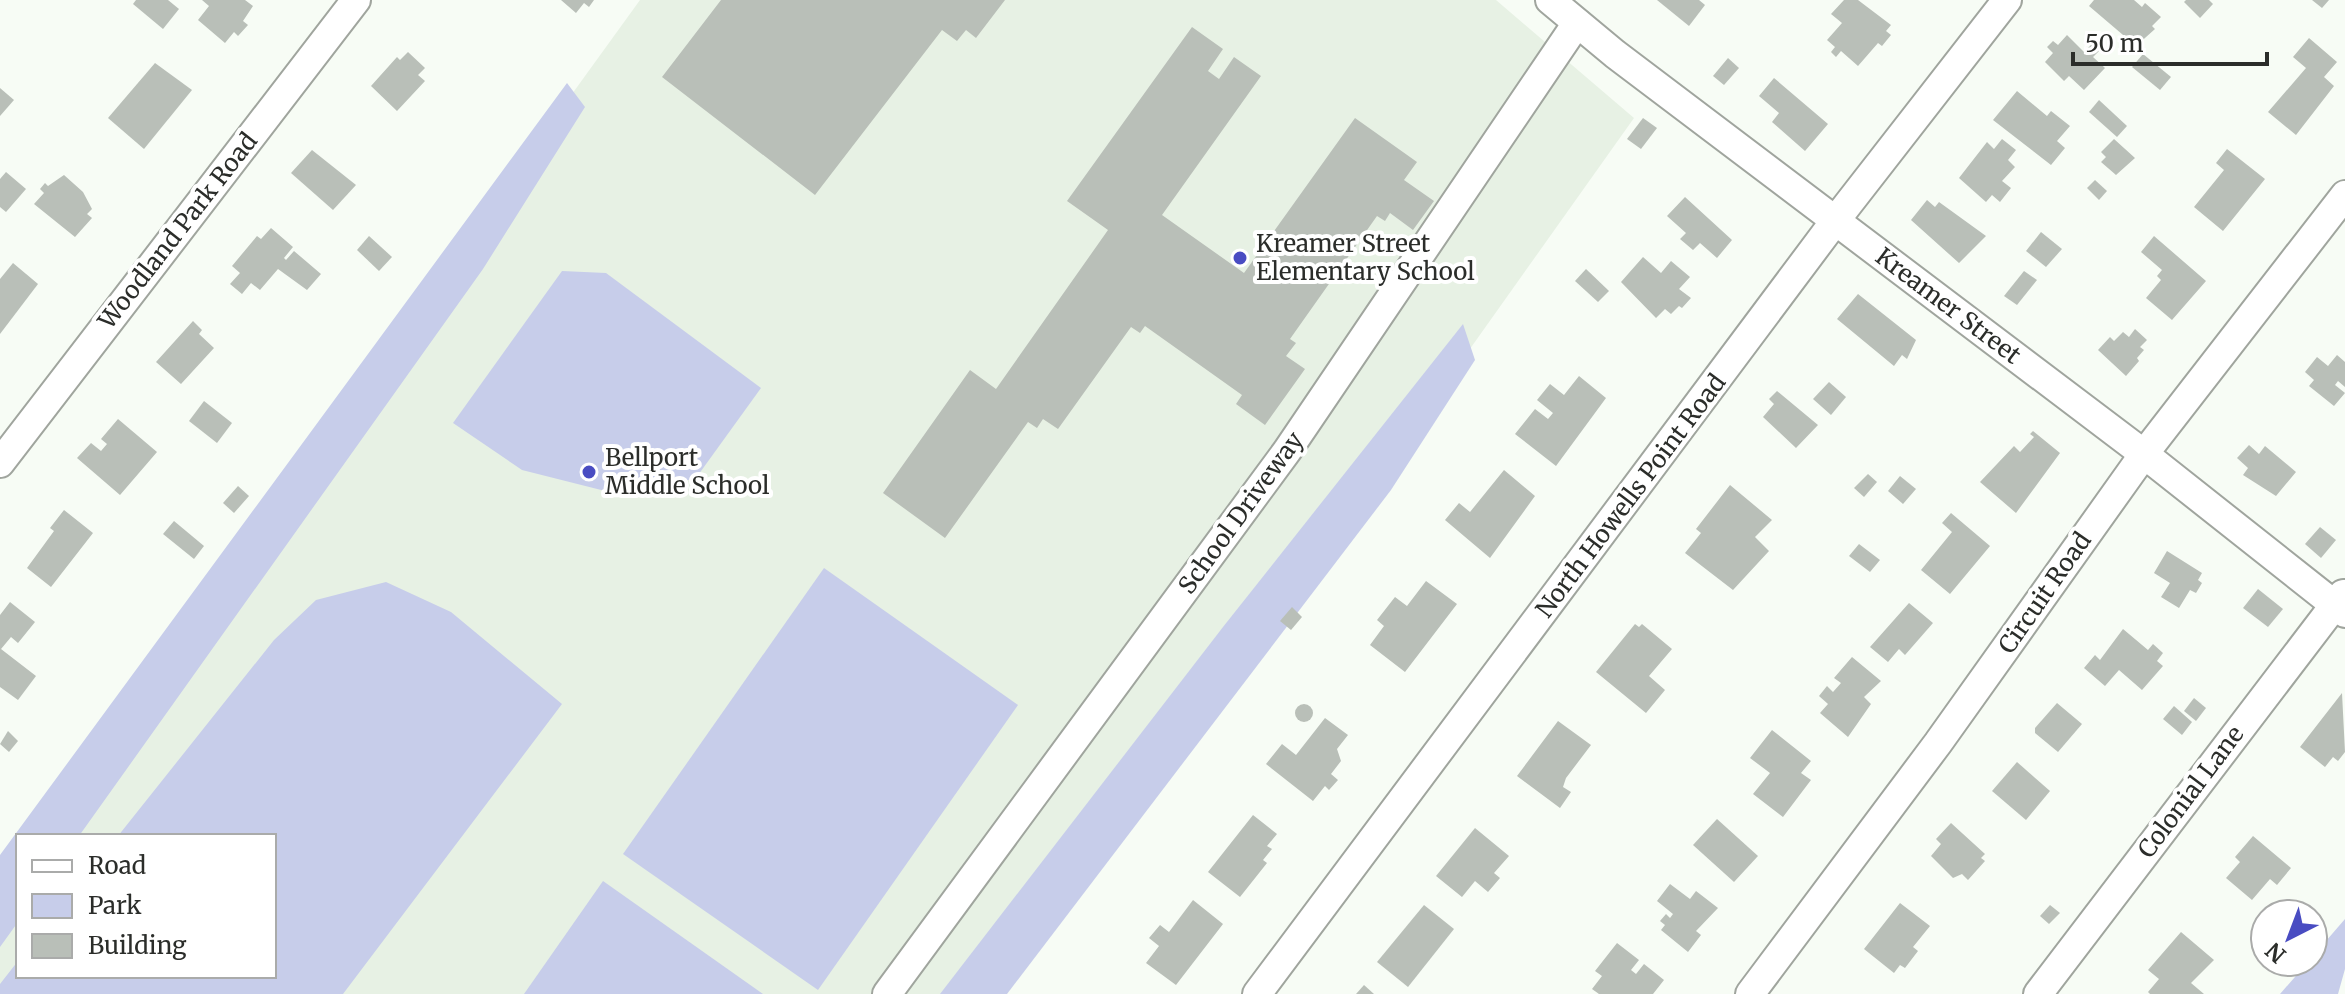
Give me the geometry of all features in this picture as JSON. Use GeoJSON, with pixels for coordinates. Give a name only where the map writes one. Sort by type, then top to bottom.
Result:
{"type":"FeatureCollection","features":[{"type":"Feature","properties":{"kind":"street","name":"Woodland Park Road"},"geometry":{"type":"LineString","coordinates":[[0,463],[356,0]]}},
{"type":"Feature","properties":{"kind":"street","name":"Kreamer Street"},"geometry":{"type":"LineString","coordinates":[[1550,0],[1835,221],[2341,604]]}},
{"type":"Feature","properties":{"kind":"street","name":"North Howells Point Road"},"geometry":{"type":"LineString","coordinates":[[1257,994],[1835,221],[2007,0]]}},
{"type":"Feature","properties":{"kind":"street","name":"School Driveway"},"geometry":{"type":"LineString","coordinates":[[888,993],[1287,451],[1577,23]]}},
{"type":"Feature","properties":{"kind":"street","name":"Circuit Road"},"geometry":{"type":"LineString","coordinates":[[1750,994],[1938,743],[2144,454],[2345,195]]}},
{"type":"Feature","properties":{"kind":"street","name":"Colonial Lane"},"geometry":{"type":"LineString","coordinates":[[2038,994],[2341,604]]}},
{"type":"Feature","properties":{"kind":"shaded area","name":"Bellport Middle School"},"geometry":{"type":"Polygon","coordinates":[[[640,0],[1496,0],[1634,118],[1190,743],[1006,994],[0,994],[0,884],[16,862],[16,978],[276,978],[276,834],[36,834],[640,0]]]}},
{"type":"Feature","properties":{"kind":"green space"},"geometry":{"type":"Polygon","coordinates":[[[567,83],[585,107],[483,269],[80,834],[16,834],[16,925],[0,947],[0,855],[567,83]]]}},
{"type":"Feature","properties":{"kind":"green space"},"geometry":{"type":"Polygon","coordinates":[[[562,271],[606,273],[761,388],[696,478],[625,496],[522,470],[453,423],[562,271]]]}},
{"type":"Feature","properties":{"kind":"green space"},"geometry":{"type":"Polygon","coordinates":[[[1463,324],[1475,360],[1391,490],[1007,994],[940,994],[1223,627],[1463,324]]]}},
{"type":"Feature","properties":{"kind":"green space"},"geometry":{"type":"Polygon","coordinates":[[[824,568],[1018,705],[818,990],[623,854],[824,568]]]}},
{"type":"Feature","properties":{"kind":"green space"},"geometry":{"type":"Polygon","coordinates":[[[386,582],[451,612],[562,704],[343,994],[0,994],[0,984],[16,964],[16,978],[276,978],[276,834],[120,834],[274,640],[316,600],[386,582]]]}},
{"type":"Feature","properties":{"kind":"green space"},"geometry":{"type":"Polygon","coordinates":[[[603,881],[763,994],[524,994],[603,881]]]}},
{"type":"Feature","properties":{"kind":"green space"},"geometry":{"type":"Polygon","coordinates":[[[2345,919],[2345,969],[2338,994],[2280,994],[2294,978],[2329,978],[2329,938],[2345,919]]]}},
{"type":"Feature","properties":{"kind":"building"},"geometry":{"type":"Polygon","coordinates":[[[136,0],[168,0],[179,9],[163,29],[133,4],[136,0]]]}},
{"type":"Feature","properties":{"kind":"building"},"geometry":{"type":"Polygon","coordinates":[[[202,0],[245,0],[253,6],[243,21],[248,25],[238,36],[234,32],[225,43],[198,20],[209,6],[202,0]]]}},
{"type":"Feature","properties":{"kind":"building"},"geometry":{"type":"Polygon","coordinates":[[[561,0],[594,0],[589,7],[584,3],[576,13],[561,0]]]}},
{"type":"Feature","properties":{"kind":"building"},"geometry":{"type":"Polygon","coordinates":[[[721,0],[1005,0],[976,38],[966,30],[957,41],[942,30],[815,195],[662,77],[721,0]]]}},
{"type":"Feature","properties":{"kind":"building"},"geometry":{"type":"Polygon","coordinates":[[[1657,0],[1699,0],[1705,5],[1689,26],[1657,0]]]}},
{"type":"Feature","properties":{"kind":"building"},"geometry":{"type":"Polygon","coordinates":[[[1844,0],[1858,0],[1891,25],[1886,31],[1891,35],[1882,46],[1878,43],[1858,66],[1841,51],[1836,57],[1831,52],[1835,47],[1827,40],[1842,23],[1831,14],[1844,0]]]}},
{"type":"Feature","properties":{"kind":"building"},"geometry":{"type":"Polygon","coordinates":[[[2094,0],[2134,0],[2142,7],[2145,3],[2161,17],[2152,26],[2155,29],[2136,46],[2089,6],[2094,0]]]}},
{"type":"Feature","properties":{"kind":"building"},"geometry":{"type":"Polygon","coordinates":[[[2209,0],[2213,4],[2200,18],[2184,2],[2209,0]]]}},
{"type":"Feature","properties":{"kind":"building"},"geometry":{"type":"Polygon","coordinates":[[[2312,0],[2329,0],[2322,8],[2312,0]]]}},
{"type":"Feature","properties":{"kind":"building"},"geometry":{"type":"Polygon","coordinates":[[[1192,27],[1223,49],[1208,71],[1219,79],[1234,57],[1261,76],[1162,215],[1244,273],[1355,118],[1417,162],[1404,180],[1434,201],[1413,230],[1390,213],[1385,221],[1377,216],[1290,339],[1296,343],[1286,356],[1305,369],[1265,425],[1236,404],[1242,395],[1145,326],[1140,333],[1131,327],[1058,429],[1043,419],[1037,428],[1028,422],[945,538],[883,493],[970,370],[996,389],[1108,230],[1067,201],[1192,27]]]}},
{"type":"Feature","properties":{"kind":"building"},"geometry":{"type":"Polygon","coordinates":[[[2067,35],[2084,52],[2092,44],[2099,51],[2093,57],[2105,68],[2084,90],[2069,76],[2064,81],[2045,62],[2053,53],[2047,47],[2053,41],[2058,45],[2067,35]]]}},
{"type":"Feature","properties":{"kind":"building"},"geometry":{"type":"Polygon","coordinates":[[[2309,38],[2337,62],[2324,77],[2334,86],[2296,135],[2268,112],[2306,68],[2293,57],[2309,38]]]}},
{"type":"Feature","properties":{"kind":"building"},"geometry":{"type":"Polygon","coordinates":[[[408,52],[425,68],[418,75],[425,81],[397,111],[371,86],[397,57],[400,60],[408,52]]]}},
{"type":"Feature","properties":{"kind":"building"},"geometry":{"type":"Polygon","coordinates":[[[2143,54],[2171,77],[2160,90],[2132,67],[2143,54]]]}},
{"type":"Feature","properties":{"kind":"building"},"geometry":{"type":"Polygon","coordinates":[[[1728,58],[1739,68],[1724,85],[1713,76],[1728,58]]]}},
{"type":"Feature","properties":{"kind":"building"},"geometry":{"type":"Polygon","coordinates":[[[155,63],[192,90],[144,149],[108,118],[155,63]]]}},
{"type":"Feature","properties":{"kind":"building"},"geometry":{"type":"Polygon","coordinates":[[[1774,78],[1828,124],[1805,151],[1772,122],[1779,113],[1759,96],[1774,78]]]}},
{"type":"Feature","properties":{"kind":"building"},"geometry":{"type":"Polygon","coordinates":[[[0,88],[14,100],[0,116],[0,88]]]}},
{"type":"Feature","properties":{"kind":"building"},"geometry":{"type":"Polygon","coordinates":[[[2017,91],[2047,116],[2051,111],[2070,126],[2057,141],[2065,148],[2051,165],[1993,120],[2017,91]]]}},
{"type":"Feature","properties":{"kind":"building"},"geometry":{"type":"Polygon","coordinates":[[[2099,100],[2127,126],[2117,137],[2089,112],[2099,100]]]}},
{"type":"Feature","properties":{"kind":"building"},"geometry":{"type":"Polygon","coordinates":[[[1643,118],[1657,128],[1641,149],[1627,139],[1643,118]]]}},
{"type":"Feature","properties":{"kind":"building"},"geometry":{"type":"Polygon","coordinates":[[[2002,139],[2016,150],[2008,160],[2015,167],[2002,181],[2011,188],[2000,202],[1992,195],[1986,202],[1959,178],[1987,142],[1994,149],[2002,139]]]}},
{"type":"Feature","properties":{"kind":"building"},"geometry":{"type":"Polygon","coordinates":[[[2114,139],[2135,158],[2116,175],[2101,162],[2106,157],[2101,152],[2114,139]]]}},
{"type":"Feature","properties":{"kind":"building"},"geometry":{"type":"Polygon","coordinates":[[[2227,149],[2265,179],[2223,231],[2194,207],[2224,170],[2216,163],[2227,149]]]}},
{"type":"Feature","properties":{"kind":"building"},"geometry":{"type":"Polygon","coordinates":[[[312,150],[356,185],[333,210],[291,173],[312,150]]]}},
{"type":"Feature","properties":{"kind":"building"},"geometry":{"type":"Polygon","coordinates":[[[6,172],[26,189],[6,212],[0,207],[0,179],[6,172]]]}},
{"type":"Feature","properties":{"kind":"building"},"geometry":{"type":"Polygon","coordinates":[[[64,175],[83,192],[92,209],[87,214],[92,218],[75,237],[34,204],[44,193],[40,189],[45,183],[48,186],[64,175]]]}},
{"type":"Feature","properties":{"kind":"building"},"geometry":{"type":"Polygon","coordinates":[[[2095,180],[2107,191],[2099,200],[2087,188],[2095,180]]]}},
{"type":"Feature","properties":{"kind":"building"},"geometry":{"type":"Polygon","coordinates":[[[1685,197],[1732,240],[1717,258],[1700,243],[1693,250],[1680,239],[1686,233],[1667,216],[1685,197]]]}},
{"type":"Feature","properties":{"kind":"building"},"geometry":{"type":"Polygon","coordinates":[[[1927,200],[1935,207],[1939,202],[1986,236],[1959,263],[1911,220],[1927,200]]]}},
{"type":"Feature","properties":{"kind":"building"},"geometry":{"type":"Polygon","coordinates":[[[271,228],[293,247],[284,258],[286,260],[294,251],[321,274],[307,290],[278,269],[260,290],[251,283],[242,294],[230,284],[240,273],[232,266],[257,236],[261,239],[271,228]]]}},
{"type":"Feature","properties":{"kind":"building"},"geometry":{"type":"Polygon","coordinates":[[[2041,232],[2062,249],[2046,267],[2026,251],[2041,232]]]}},
{"type":"Feature","properties":{"kind":"building"},"geometry":{"type":"Polygon","coordinates":[[[369,236],[392,257],[379,271],[357,250],[369,236]]]}},
{"type":"Feature","properties":{"kind":"building"},"geometry":{"type":"Polygon","coordinates":[[[2154,236],[2206,281],[2172,320],[2146,298],[2161,280],[2157,276],[2162,270],[2141,252],[2154,236]]]}},
{"type":"Feature","properties":{"kind":"building"},"geometry":{"type":"Polygon","coordinates":[[[1643,257],[1661,273],[1671,261],[1690,277],[1679,289],[1691,298],[1682,308],[1679,306],[1671,314],[1665,309],[1656,318],[1621,282],[1643,257]]]}},
{"type":"Feature","properties":{"kind":"building"},"geometry":{"type":"Polygon","coordinates":[[[13,263],[38,284],[0,334],[0,279],[13,263]]]}},
{"type":"Feature","properties":{"kind":"building"},"geometry":{"type":"Polygon","coordinates":[[[1586,269],[1609,291],[1598,302],[1575,281],[1586,269]]]}},
{"type":"Feature","properties":{"kind":"building"},"geometry":{"type":"Polygon","coordinates":[[[2024,271],[2037,280],[2017,305],[2004,296],[2024,271]]]}},
{"type":"Feature","properties":{"kind":"building"},"geometry":{"type":"Polygon","coordinates":[[[1858,294],[1916,340],[1907,359],[1902,355],[1894,366],[1837,319],[1858,294]]]}},
{"type":"Feature","properties":{"kind":"building"},"geometry":{"type":"Polygon","coordinates":[[[193,321],[202,330],[199,334],[214,348],[181,384],[156,362],[193,321]]]}},
{"type":"Feature","properties":{"kind":"building"},"geometry":{"type":"Polygon","coordinates":[[[2135,329],[2147,340],[2140,347],[2144,350],[2137,358],[2139,361],[2126,376],[2098,350],[2110,337],[2114,341],[2123,332],[2129,337],[2135,329]]]}},
{"type":"Feature","properties":{"kind":"building"},"geometry":{"type":"Polygon","coordinates":[[[2337,355],[2345,362],[2345,387],[2338,381],[2335,385],[2345,393],[2334,406],[2309,386],[2314,380],[2305,372],[2317,357],[2328,366],[2337,355]]]}},
{"type":"Feature","properties":{"kind":"building"},"geometry":{"type":"Polygon","coordinates":[[[1579,376],[1606,398],[1556,466],[1515,434],[1535,409],[1548,419],[1553,413],[1537,400],[1550,384],[1564,395],[1579,376]]]}},
{"type":"Feature","properties":{"kind":"building"},"geometry":{"type":"Polygon","coordinates":[[[1829,382],[1846,397],[1831,415],[1813,399],[1829,382]]]}},
{"type":"Feature","properties":{"kind":"building"},"geometry":{"type":"Polygon","coordinates":[[[1777,391],[1818,425],[1796,448],[1763,417],[1774,404],[1769,399],[1777,391]]]}},
{"type":"Feature","properties":{"kind":"building"},"geometry":{"type":"Polygon","coordinates":[[[204,401],[232,423],[217,443],[189,421],[204,401]]]}},
{"type":"Feature","properties":{"kind":"building"},"geometry":{"type":"Polygon","coordinates":[[[118,419],[157,452],[120,495],[77,458],[91,443],[101,451],[107,444],[101,439],[118,419]]]}},
{"type":"Feature","properties":{"kind":"building"},"geometry":{"type":"Polygon","coordinates":[[[2033,431],[2060,453],[2016,513],[1980,482],[2014,446],[2020,452],[2034,437],[2030,434],[2033,431]]]}},
{"type":"Feature","properties":{"kind":"building"},"geometry":{"type":"Polygon","coordinates":[[[2249,445],[2259,454],[2265,446],[2296,472],[2276,496],[2243,475],[2248,468],[2237,458],[2249,445]]]}},
{"type":"Feature","properties":{"kind":"building"},"geometry":{"type":"Polygon","coordinates":[[[1504,470],[1535,496],[1490,558],[1445,520],[1459,503],[1470,512],[1504,470]]]}},
{"type":"Feature","properties":{"kind":"building"},"geometry":{"type":"Polygon","coordinates":[[[1868,474],[1877,482],[1864,497],[1854,488],[1868,474]]]}},
{"type":"Feature","properties":{"kind":"building"},"geometry":{"type":"Polygon","coordinates":[[[1900,476],[1916,489],[1903,504],[1888,491],[1900,476]]]}},
{"type":"Feature","properties":{"kind":"building"},"geometry":{"type":"Polygon","coordinates":[[[1730,485],[1772,520],[1755,537],[1769,551],[1733,590],[1685,553],[1701,533],[1696,529],[1730,485]]]}},
{"type":"Feature","properties":{"kind":"building"},"geometry":{"type":"Polygon","coordinates":[[[238,486],[249,496],[234,513],[223,503],[238,486]]]}},
{"type":"Feature","properties":{"kind":"building"},"geometry":{"type":"Polygon","coordinates":[[[64,510],[93,533],[51,587],[27,568],[54,531],[50,528],[64,510]]]}},
{"type":"Feature","properties":{"kind":"building"},"geometry":{"type":"Polygon","coordinates":[[[1951,513],[1990,546],[1950,594],[1921,570],[1952,532],[1942,523],[1951,513]]]}},
{"type":"Feature","properties":{"kind":"building"},"geometry":{"type":"Polygon","coordinates":[[[174,521],[204,546],[194,559],[163,534],[174,521]]]}},
{"type":"Feature","properties":{"kind":"building"},"geometry":{"type":"Polygon","coordinates":[[[2320,527],[2336,540],[2321,558],[2305,544],[2320,527]]]}},
{"type":"Feature","properties":{"kind":"building"},"geometry":{"type":"Polygon","coordinates":[[[1859,544],[1880,560],[1870,572],[1849,556],[1859,544]]]}},
{"type":"Feature","properties":{"kind":"building"},"geometry":{"type":"Polygon","coordinates":[[[2167,551],[2202,573],[2198,580],[2202,583],[2196,593],[2190,590],[2179,608],[2161,597],[2170,583],[2154,573],[2167,551]]]}},
{"type":"Feature","properties":{"kind":"building"},"geometry":{"type":"Polygon","coordinates":[[[1426,581],[1457,604],[1405,672],[1370,645],[1384,626],[1377,620],[1395,597],[1407,606],[1426,581]]]}},
{"type":"Feature","properties":{"kind":"building"},"geometry":{"type":"Polygon","coordinates":[[[2258,589],[2283,609],[2268,627],[2243,608],[2258,589]]]}},
{"type":"Feature","properties":{"kind":"building"},"geometry":{"type":"Polygon","coordinates":[[[10,602],[35,622],[18,643],[11,637],[1,649],[36,676],[18,700],[0,687],[0,615],[10,602]]]}},
{"type":"Feature","properties":{"kind":"building"},"geometry":{"type":"Polygon","coordinates":[[[1909,603],[1933,623],[1905,655],[1899,649],[1888,662],[1870,647],[1909,603]]]}},
{"type":"Feature","properties":{"kind":"building"},"geometry":{"type":"Polygon","coordinates":[[[1292,607],[1302,617],[1291,630],[1280,621],[1292,607]]]}},
{"type":"Feature","properties":{"kind":"building"},"geometry":{"type":"Polygon","coordinates":[[[1635,624],[1639,627],[1642,624],[1672,649],[1649,676],[1665,690],[1646,713],[1596,672],[1635,624]]]}},
{"type":"Feature","properties":{"kind":"building"},"geometry":{"type":"Polygon","coordinates":[[[2123,629],[2148,650],[2153,644],[2163,653],[2157,661],[2163,666],[2142,690],[2119,670],[2105,686],[2084,668],[2095,655],[2100,660],[2123,629]]]}},
{"type":"Feature","properties":{"kind":"building"},"geometry":{"type":"Polygon","coordinates":[[[1852,657],[1881,681],[1864,697],[1871,704],[1848,737],[1820,713],[1828,704],[1819,696],[1827,686],[1833,692],[1841,683],[1834,678],[1852,657]]]}},
{"type":"Feature","properties":{"kind":"building"},"geometry":{"type":"Polygon","coordinates":[[[2342,693],[2345,752],[2338,761],[2333,757],[2325,767],[2300,747],[2342,693]]]}},
{"type":"Feature","properties":{"kind":"building"},"geometry":{"type":"Polygon","coordinates":[[[2194,698],[2206,708],[2196,721],[2184,711],[2194,698]]]}},
{"type":"Feature","properties":{"kind":"building"},"geometry":{"type":"Polygon","coordinates":[[[2057,703],[2082,724],[2058,752],[2035,733],[2035,728],[2057,703]]]}},
{"type":"Feature","properties":{"kind":"building"},"geometry":{"type":"Polygon","coordinates":[[[1304,704],[1313,713],[1304,722],[1295,713],[1304,704]]]}},
{"type":"Feature","properties":{"kind":"building"},"geometry":{"type":"Polygon","coordinates":[[[2174,706],[2192,722],[2182,735],[2163,719],[2174,706]]]}},
{"type":"Feature","properties":{"kind":"building"},"geometry":{"type":"Polygon","coordinates":[[[1325,718],[1348,735],[1337,749],[1341,761],[1331,774],[1338,780],[1329,790],[1325,786],[1313,801],[1266,764],[1282,744],[1296,755],[1325,718]]]}},
{"type":"Feature","properties":{"kind":"building"},"geometry":{"type":"Polygon","coordinates":[[[1558,721],[1591,745],[1566,778],[1563,787],[1571,792],[1560,808],[1517,776],[1558,721]]]}},
{"type":"Feature","properties":{"kind":"building"},"geometry":{"type":"Polygon","coordinates":[[[1772,730],[1811,761],[1801,773],[1811,780],[1783,817],[1753,794],[1770,773],[1750,758],[1772,730]]]}},
{"type":"Feature","properties":{"kind":"building"},"geometry":{"type":"Polygon","coordinates":[[[8,731],[18,741],[9,752],[0,744],[8,731]]]}},
{"type":"Feature","properties":{"kind":"building"},"geometry":{"type":"Polygon","coordinates":[[[2017,762],[2050,791],[2026,820],[1992,791],[2017,762]]]}},
{"type":"Feature","properties":{"kind":"building"},"geometry":{"type":"Polygon","coordinates":[[[1253,815],[1277,834],[1267,846],[1272,849],[1263,860],[1267,863],[1240,897],[1208,872],[1253,815]]]}},
{"type":"Feature","properties":{"kind":"building"},"geometry":{"type":"Polygon","coordinates":[[[1717,819],[1758,856],[1734,882],[1693,845],[1717,819]]]}},
{"type":"Feature","properties":{"kind":"building"},"geometry":{"type":"Polygon","coordinates":[[[1951,823],[1985,854],[1981,858],[1985,861],[1968,880],[1962,874],[1953,878],[1931,856],[1941,844],[1936,839],[1951,823]]]}},
{"type":"Feature","properties":{"kind":"building"},"geometry":{"type":"Polygon","coordinates":[[[1475,828],[1509,856],[1494,873],[1500,878],[1488,892],[1475,881],[1462,897],[1436,876],[1475,828]]]}},
{"type":"Feature","properties":{"kind":"building"},"geometry":{"type":"Polygon","coordinates":[[[2253,836],[2291,868],[2277,885],[2270,879],[2254,898],[2250,898],[2226,878],[2240,862],[2235,857],[2253,836]]]}},
{"type":"Feature","properties":{"kind":"building"},"geometry":{"type":"Polygon","coordinates":[[[1670,884],[1690,899],[1696,891],[1718,908],[1696,931],[1701,935],[1688,952],[1661,930],[1665,925],[1660,921],[1666,914],[1670,918],[1673,914],[1657,901],[1670,884]]]}},
{"type":"Feature","properties":{"kind":"building"},"geometry":{"type":"Polygon","coordinates":[[[1193,900],[1223,924],[1176,985],[1146,963],[1159,946],[1149,938],[1160,925],[1169,932],[1193,900]]]}},
{"type":"Feature","properties":{"kind":"building"},"geometry":{"type":"Polygon","coordinates":[[[1900,903],[1930,926],[1913,947],[1918,951],[1905,968],[1900,965],[1894,973],[1864,949],[1900,903]]]}},
{"type":"Feature","properties":{"kind":"building"},"geometry":{"type":"Polygon","coordinates":[[[1424,905],[1454,929],[1408,987],[1377,962],[1424,905]]]}},
{"type":"Feature","properties":{"kind":"building"},"geometry":{"type":"Polygon","coordinates":[[[2050,905],[2060,913],[2049,924],[2040,916],[2050,905]]]}},
{"type":"Feature","properties":{"kind":"building"},"geometry":{"type":"Polygon","coordinates":[[[2181,932],[2214,960],[2191,983],[2204,994],[2150,994],[2148,992],[2159,979],[2148,970],[2181,932]]]}},
{"type":"Feature","properties":{"kind":"building"},"geometry":{"type":"Polygon","coordinates":[[[1617,943],[1639,960],[1631,970],[1636,974],[1644,964],[1664,980],[1653,994],[1599,994],[1592,989],[1602,976],[1595,971],[1617,943]]]}},
{"type":"Feature","properties":{"kind":"building"},"geometry":{"type":"Polygon","coordinates":[[[1364,985],[1374,994],[1356,994],[1364,985]]]}},
{"type":"Feature","properties":{"kind":"place","name":"Kreamer Street Elementary School"},"geometry":{"type":"Point","coordinates":[1240,258]}},
{"type":"Feature","properties":{"kind":"place","name":"Bellport Middle School"},"geometry":{"type":"Point","coordinates":[589,472]}}]}
